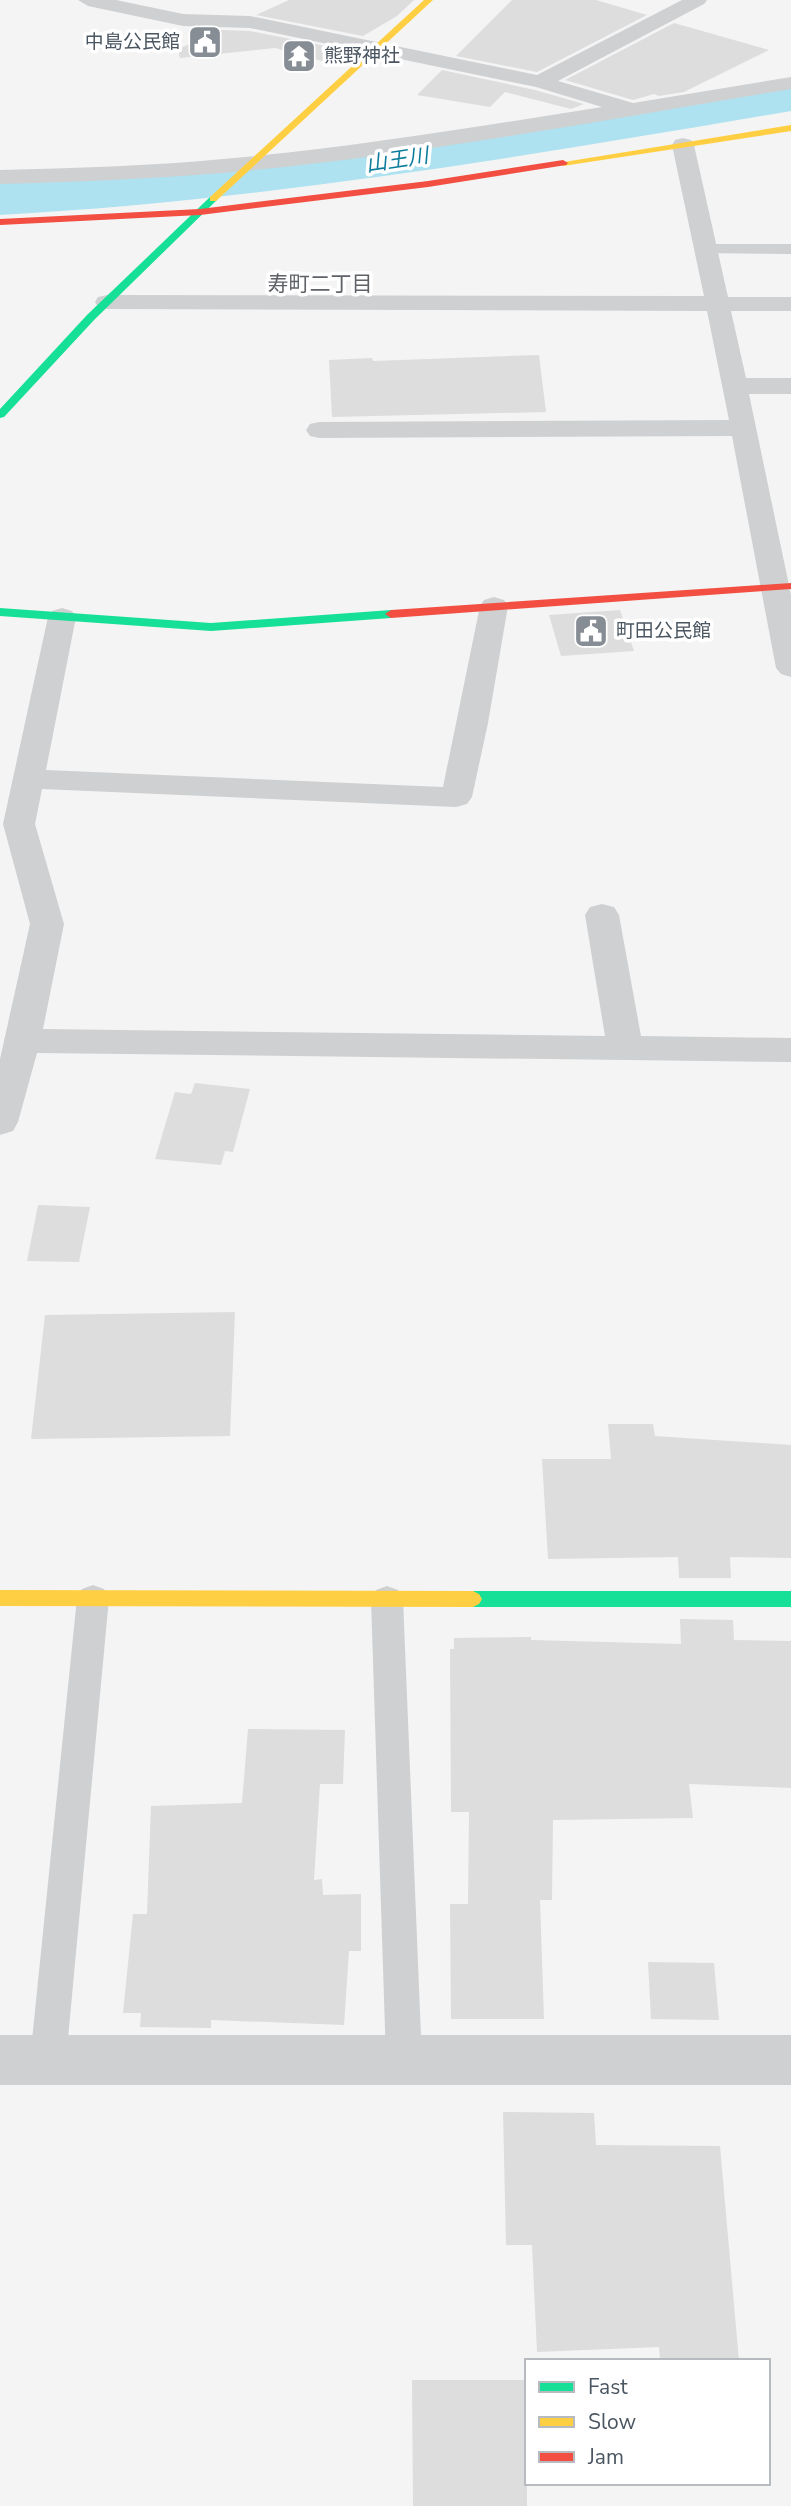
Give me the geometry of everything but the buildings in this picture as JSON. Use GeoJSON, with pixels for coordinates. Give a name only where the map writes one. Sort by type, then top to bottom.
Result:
{"type":"FeatureCollection","features":[{"type":"Feature","properties":{"kind":"street"},"geometry":{"type":"LineString","coordinates":[[88,0],[183,20],[250,22],[379,51],[540,82],[632,109]]}},
{"type":"Feature","properties":{"kind":"street"},"geometry":{"type":"LineString","coordinates":[[0,415],[56,351],[252,163],[379,51],[429,0]]}},
{"type":"Feature","properties":{"kind":"street"},"geometry":{"type":"LineString","coordinates":[[540,82],[697,0]]}},
{"type":"Feature","properties":{"kind":"street"},"geometry":{"type":"LineString","coordinates":[[0,177],[88,175],[252,163],[373,149],[791,83]]}},
{"type":"Feature","properties":{"kind":"street"},"geometry":{"type":"LineString","coordinates":[[0,222],[200,212],[428,184],[791,128]]}},
{"type":"Feature","properties":{"kind":"street"},"geometry":{"type":"LineString","coordinates":[[682,145],[715,305],[782,587],[791,668]]}},
{"type":"Feature","properties":{"kind":"street"},"geometry":{"type":"LineString","coordinates":[[107,302],[791,304]]}},
{"type":"Feature","properties":{"kind":"street"},"geometry":{"type":"LineString","coordinates":[[734,386],[791,386]]}},
{"type":"Feature","properties":{"kind":"street"},"geometry":{"type":"LineString","coordinates":[[319,430],[744,428]]}},
{"type":"Feature","properties":{"kind":"street"},"geometry":{"type":"LineString","coordinates":[[0,612],[211,627],[782,587]]}},
{"type":"Feature","properties":{"kind":"street"},"geometry":{"type":"LineString","coordinates":[[27,779],[456,797],[473,723],[494,606]]}},
{"type":"Feature","properties":{"kind":"street"},"geometry":{"type":"LineString","coordinates":[[0,1122],[23,1041],[47,924],[19,824],[62,617]]}},
{"type":"Feature","properties":{"kind":"street"},"geometry":{"type":"LineString","coordinates":[[602,915],[625,1048]]}},
{"type":"Feature","properties":{"kind":"street"},"geometry":{"type":"LineString","coordinates":[[23,1041],[791,1050]]}},
{"type":"Feature","properties":{"kind":"street"},"geometry":{"type":"LineString","coordinates":[[0,1598],[791,1599]]}},
{"type":"Feature","properties":{"kind":"street"},"geometry":{"type":"LineString","coordinates":[[0,2060],[791,2060]]}},
{"type":"Feature","properties":{"kind":"lane"},"geometry":{"type":"LineString","coordinates":[[705,249],[791,249]]}},
{"type":"Feature","properties":{"kind":"lane"},"geometry":{"type":"LineString","coordinates":[[48,2060],[93,1598]]}},
{"type":"Feature","properties":{"kind":"lane"},"geometry":{"type":"LineString","coordinates":[[387,1599],[404,2060]]}},
{"type":"Feature","properties":{"kind":"waterway","name":"山王川"},"geometry":{"type":"LineString","coordinates":[[0,198],[100,193],[298,173],[496,145],[791,95]]}},
{"type":"Feature","properties":{"kind":"traffic: fast"},"geometry":{"type":"LineString","coordinates":[[0,415],[91,317],[213,199]]}},
{"type":"Feature","properties":{"kind":"traffic: fast"},"geometry":{"type":"LineString","coordinates":[[0,612],[211,627],[391,614]]}},
{"type":"Feature","properties":{"kind":"traffic: fast"},"geometry":{"type":"LineString","coordinates":[[473,1599],[791,1599]]}},
{"type":"Feature","properties":{"kind":"traffic: slow"},"geometry":{"type":"LineString","coordinates":[[213,199],[429,0]]}},
{"type":"Feature","properties":{"kind":"traffic: slow"},"geometry":{"type":"LineString","coordinates":[[563,163],[791,128]]}},
{"type":"Feature","properties":{"kind":"traffic: slow"},"geometry":{"type":"LineString","coordinates":[[0,1598],[473,1599]]}},
{"type":"Feature","properties":{"kind":"traffic: jam"},"geometry":{"type":"LineString","coordinates":[[0,222],[200,212],[428,184],[563,163]]}},
{"type":"Feature","properties":{"kind":"traffic: jam"},"geometry":{"type":"LineString","coordinates":[[391,614],[791,586]]}},
{"type":"Feature","properties":{"kind":"place","name":"中島公民館"},"geometry":{"type":"Point","coordinates":[205,42]}},
{"type":"Feature","properties":{"kind":"place","name":"熊野神社"},"geometry":{"type":"Point","coordinates":[299,56]}},
{"type":"Feature","properties":{"kind":"place","name":"町田公民館"},"geometry":{"type":"Point","coordinates":[591,631]}},
{"type":"Feature","properties":{"kind":"district","name":"寿町二丁目"},"geometry":{"type":"Point","coordinates":[320,284]}}]}
